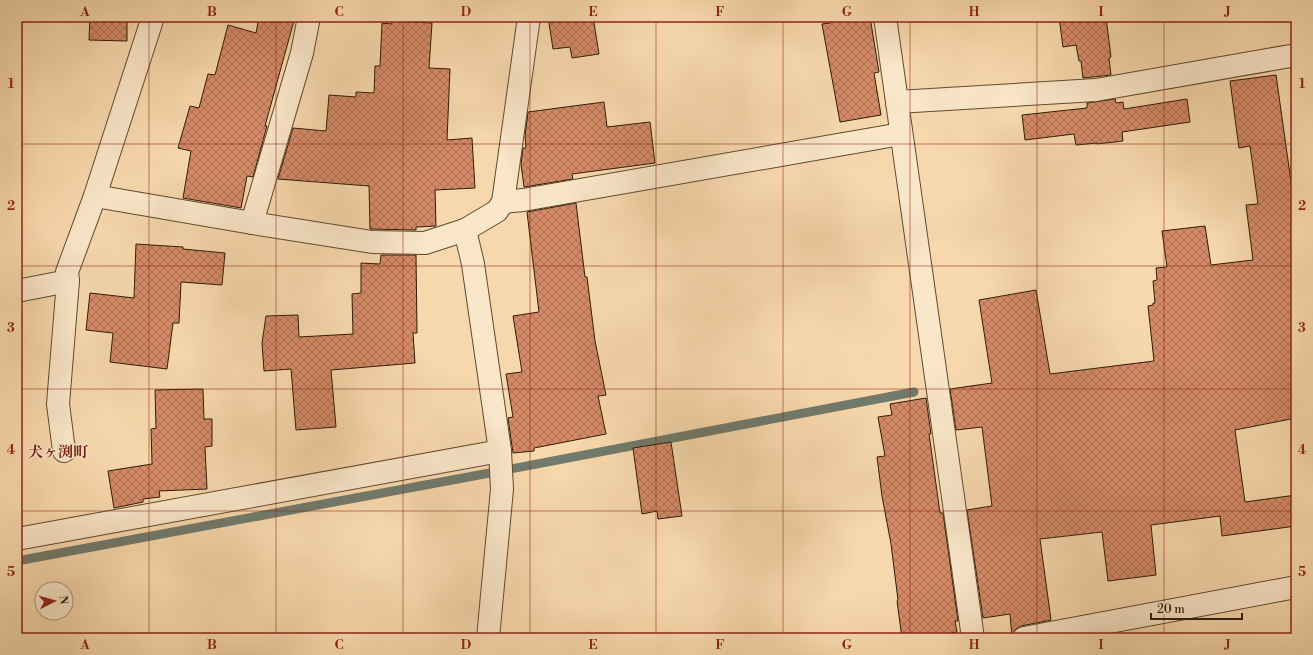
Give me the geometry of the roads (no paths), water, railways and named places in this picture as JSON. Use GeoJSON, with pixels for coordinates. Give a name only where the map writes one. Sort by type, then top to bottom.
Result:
{"type":"FeatureCollection","features":[{"type":"Feature","properties":{"kind":"street"},"geometry":{"type":"LineString","coordinates":[[64,451],[58,404],[68,281],[67,272],[95,196],[153,17]]}},
{"type":"Feature","properties":{"kind":"street"},"geometry":{"type":"LineString","coordinates":[[252,223],[302,52],[309,17]]}},
{"type":"Feature","properties":{"kind":"street"},"geometry":{"type":"LineString","coordinates":[[95,196],[372,242],[425,243],[466,230],[497,212],[503,202],[528,17]]}},
{"type":"Feature","properties":{"kind":"street"},"geometry":{"type":"LineString","coordinates":[[885,17],[972,638]]}},
{"type":"Feature","properties":{"kind":"street"},"geometry":{"type":"LineString","coordinates":[[897,102],[1096,90],[1296,55]]}},
{"type":"Feature","properties":{"kind":"street"},"geometry":{"type":"LineString","coordinates":[[503,202],[523,200],[901,134]]}},
{"type":"Feature","properties":{"kind":"street"},"geometry":{"type":"LineString","coordinates":[[466,230],[473,264],[500,451],[502,489],[488,638]]}},
{"type":"Feature","properties":{"kind":"street"},"geometry":{"type":"LineString","coordinates":[[17,291],[68,281]]}},
{"type":"Feature","properties":{"kind":"street"},"geometry":{"type":"LineString","coordinates":[[17,539],[500,451]]}},
{"type":"Feature","properties":{"kind":"street"},"geometry":{"type":"LineString","coordinates":[[1024,638],[1296,587]]}},
{"type":"Feature","properties":{"kind":"waterway"},"geometry":{"type":"LineString","coordinates":[[17,561],[914,392]]}},
{"type":"Feature","properties":{"kind":"district","name":"犬ヶ渕町"},"geometry":{"type":"Point","coordinates":[58,452]}}]}
